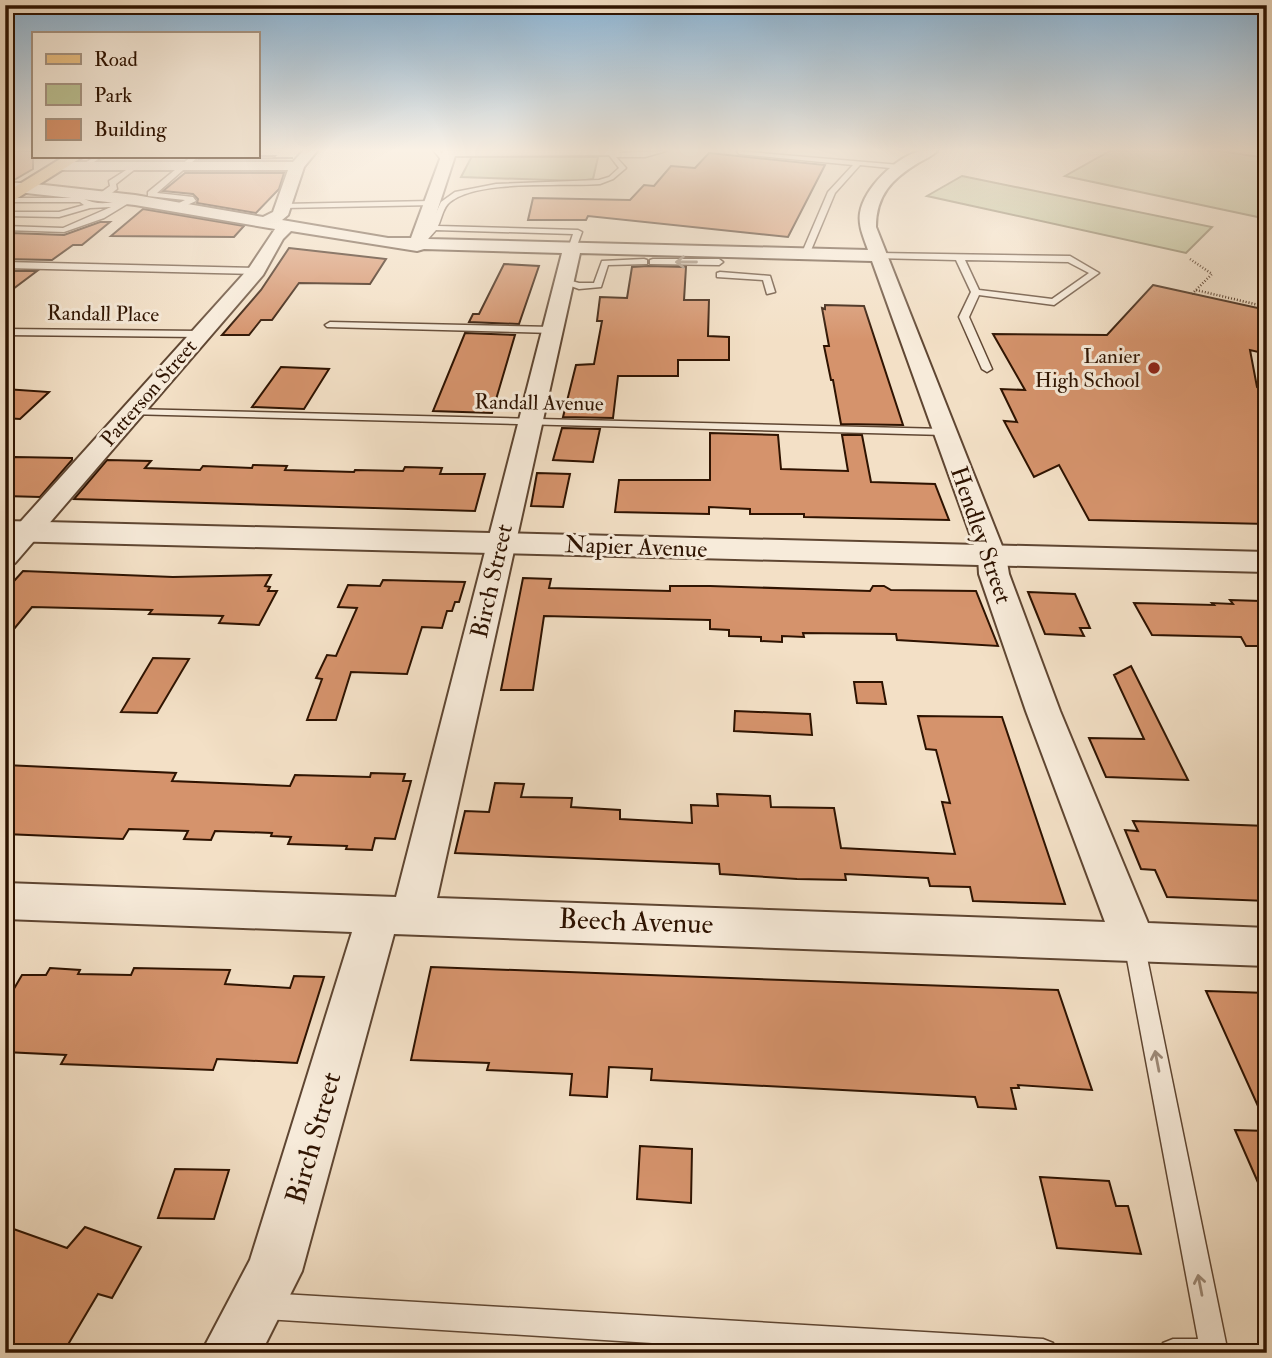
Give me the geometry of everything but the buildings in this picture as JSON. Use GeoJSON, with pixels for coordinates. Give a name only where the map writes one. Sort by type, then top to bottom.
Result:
{"type":"FeatureCollection","features":[{"type":"Feature","properties":{"kind":"street"},"geometry":{"type":"LineString","coordinates":[[246,214],[279,218],[364,241],[417,246],[572,249],[620,256],[878,256]]}},
{"type":"Feature","properties":{"kind":"street","name":"Patterson Street"},"geometry":{"type":"LineString","coordinates":[[5,557],[16,532],[131,412],[257,271],[276,237],[280,214]]}},
{"type":"Feature","properties":{"kind":"street"},"geometry":{"type":"LineString","coordinates":[[417,246],[427,214]]}},
{"type":"Feature","properties":{"kind":"street","name":"Hendley Street"},"geometry":{"type":"LineString","coordinates":[[867,214],[868,227],[878,256],[992,556],[994,574],[1043,711],[1134,942]]}},
{"type":"Feature","properties":{"kind":"street","name":"Birch Street"},"geometry":{"type":"LineString","coordinates":[[230,1353],[274,1271],[396,914],[501,543],[572,249]]}},
{"type":"Feature","properties":{"kind":"street","name":"Napier Avenue"},"geometry":{"type":"LineString","coordinates":[[16,532],[1267,562]]}},
{"type":"Feature","properties":{"kind":"street","name":"Beech Avenue"},"geometry":{"type":"LineString","coordinates":[[5,901],[1267,947]]}},
{"type":"Feature","properties":{"kind":"lane"},"geometry":{"type":"LineString","coordinates":[[5,228],[64,230],[104,214]]}},
{"type":"Feature","properties":{"kind":"lane"},"geometry":{"type":"LineString","coordinates":[[279,218],[316,214]]}},
{"type":"Feature","properties":{"kind":"lane"},"geometry":{"type":"LineString","coordinates":[[417,246],[433,228],[439,214]]}},
{"type":"Feature","properties":{"kind":"lane"},"geometry":{"type":"LineString","coordinates":[[805,255],[822,214]]}},
{"type":"Feature","properties":{"kind":"lane"},"geometry":{"type":"LineString","coordinates":[[433,228],[578,232],[572,249]]}},
{"type":"Feature","properties":{"kind":"lane"},"geometry":{"type":"LineString","coordinates":[[564,282],[579,286],[598,285],[605,263],[620,256],[648,262],[719,257],[720,279],[767,278],[770,292]]}},
{"type":"Feature","properties":{"kind":"lane"},"geometry":{"type":"LineString","coordinates":[[878,256],[1069,259],[1095,273],[1054,302],[976,292]]}},
{"type":"Feature","properties":{"kind":"lane"},"geometry":{"type":"LineString","coordinates":[[5,257],[15,257],[5,265]]}},
{"type":"Feature","properties":{"kind":"lane"},"geometry":{"type":"LineString","coordinates":[[958,257],[976,292]]}},
{"type":"Feature","properties":{"kind":"lane"},"geometry":{"type":"LineString","coordinates":[[5,265],[257,271]]}},
{"type":"Feature","properties":{"kind":"lane"},"geometry":{"type":"LineString","coordinates":[[976,292],[964,317],[987,369]]}},
{"type":"Feature","properties":{"kind":"lane"},"geometry":{"type":"LineString","coordinates":[[330,325],[553,330]]}},
{"type":"Feature","properties":{"kind":"lane","name":"Randall Place"},"geometry":{"type":"LineString","coordinates":[[5,332],[200,334]]}},
{"type":"Feature","properties":{"kind":"lane","name":"Randall Avenue"},"geometry":{"type":"LineString","coordinates":[[131,412],[945,432]]}},
{"type":"Feature","properties":{"kind":"lane"},"geometry":{"type":"LineString","coordinates":[[1134,942],[1214,1352],[1172,1353]]}},
{"type":"Feature","properties":{"kind":"lane"},"geometry":{"type":"LineString","coordinates":[[256,1305],[1043,1353]]}},
{"type":"Feature","properties":{"kind":"path"},"geometry":{"type":"LineString","coordinates":[[1190,259],[1212,274],[1192,294]]}},
{"type":"Feature","properties":{"kind":"path"},"geometry":{"type":"LineString","coordinates":[[1195,290],[1267,307]]}},
{"type":"Feature","properties":{"kind":"green space"},"geometry":{"type":"Polygon","coordinates":[[[1010,214],[1150,214],[1212,227],[1186,253],[1010,214]]]}},
{"type":"Feature","properties":{"kind":"green space"},"geometry":{"type":"Polygon","coordinates":[[[1245,214],[1267,214],[1267,219],[1245,214]]]}},
{"type":"Feature","properties":{"kind":"place","name":"Lanier High School"},"geometry":{"type":"Point","coordinates":[1154,368]}}]}
